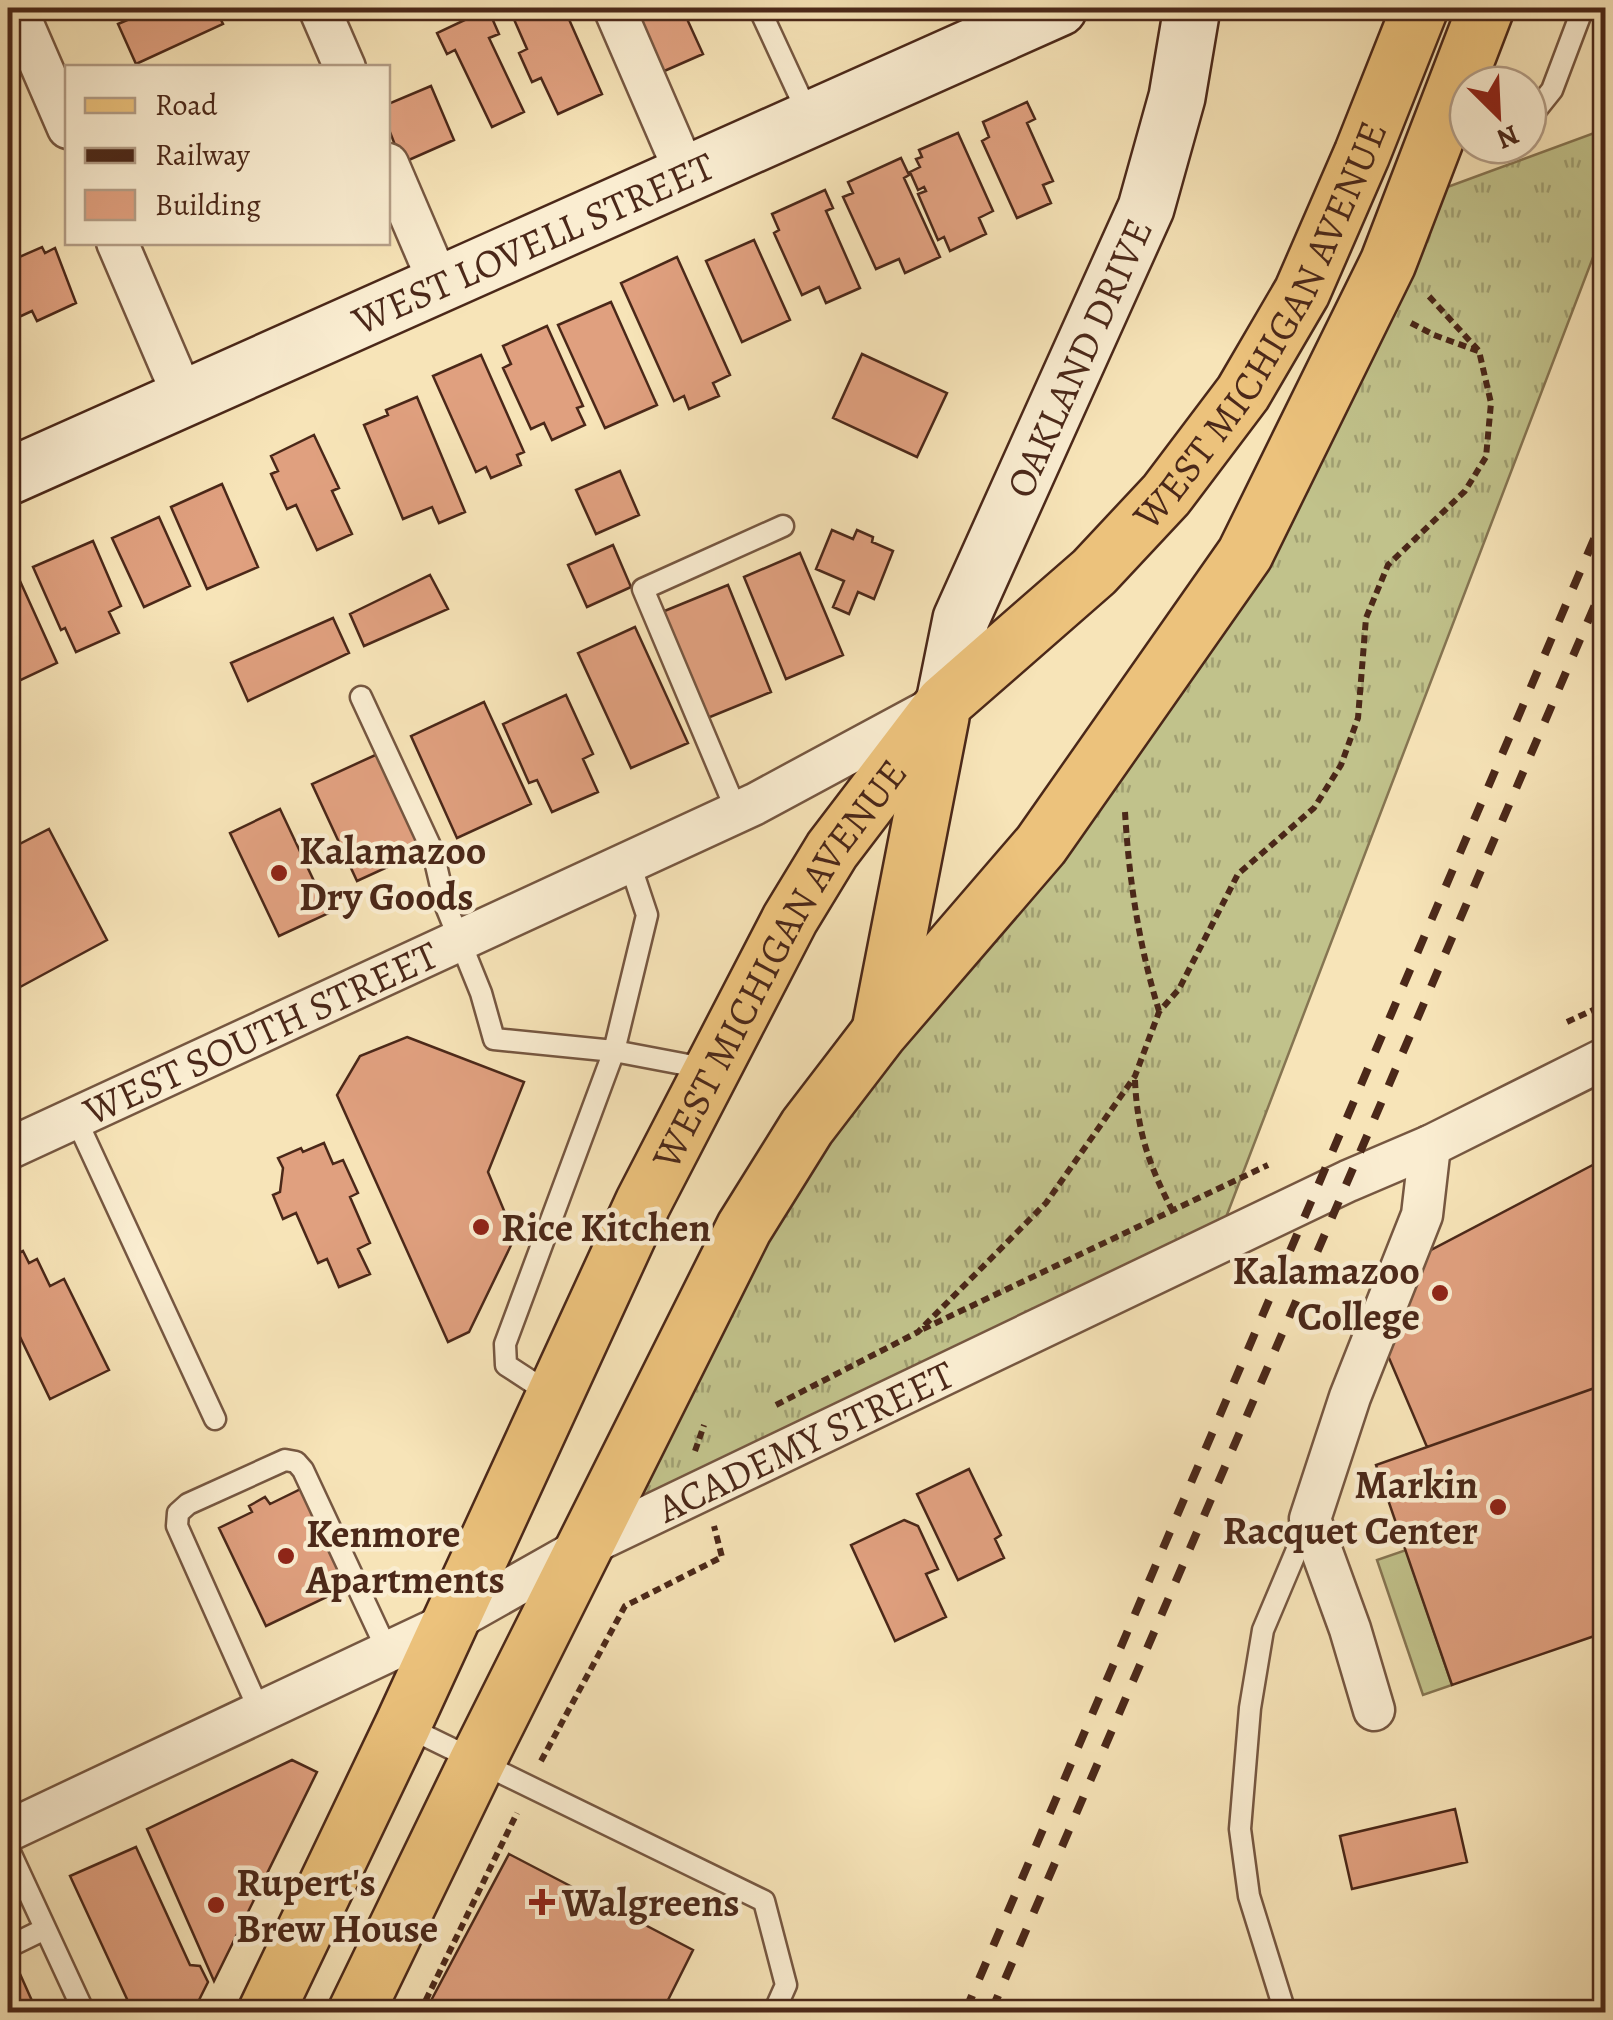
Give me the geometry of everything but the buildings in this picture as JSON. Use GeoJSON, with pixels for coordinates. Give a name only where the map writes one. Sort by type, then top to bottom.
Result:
{"type":"FeatureCollection","features":[{"type":"Feature","properties":{"kind":"main road","name":"WEST MICHIGAN AVENUE"},"geometry":{"type":"LineString","coordinates":[[266,2012],[643,1203],[790,918],[832,850],[944,703],[1094,572],[1166,495],[1242,393],[1302,292],[1420,8]]}},
{"type":"Feature","properties":{"kind":"main road","name":"WEST MICHIGAN AVENUE"},"geometry":{"type":"LineString","coordinates":[[356,2012],[744,1228],[807,1127],[879,1033],[1041,845],[1245,554],[1388,263],[1448,127],[1486,8]]}},
{"type":"Feature","properties":{"kind":"main road"},"geometry":{"type":"LineString","coordinates":[[879,1033],[944,703]]}},
{"type":"Feature","properties":{"kind":"street"},"geometry":{"type":"LineString","coordinates":[[16,8],[65,121]]}},
{"type":"Feature","properties":{"kind":"street"},"geometry":{"type":"LineString","coordinates":[[318,8],[344,65]]}},
{"type":"Feature","properties":{"kind":"street"},"geometry":{"type":"LineString","coordinates":[[614,8],[685,172]]}},
{"type":"Feature","properties":{"kind":"street","name":"WEST LOVELL STREET"},"geometry":{"type":"LineString","coordinates":[[8,477],[1058,8]]}},
{"type":"Feature","properties":{"kind":"street","name":"OAKLAND DRIVE"},"geometry":{"type":"LineString","coordinates":[[944,703],[961,619],[1146,208],[1178,97],[1192,8]]}},
{"type":"Feature","properties":{"kind":"street"},"geometry":{"type":"LineString","coordinates":[[390,169],[439,282]]}},
{"type":"Feature","properties":{"kind":"street"},"geometry":{"type":"LineString","coordinates":[[118,245],[184,398]]}},
{"type":"Feature","properties":{"kind":"street","name":"WEST SOUTH STREET"},"geometry":{"type":"LineString","coordinates":[[8,1148],[737,812],[944,703]]}},
{"type":"Feature","properties":{"kind":"street","name":"ACADEMY STREET"},"geometry":{"type":"LineString","coordinates":[[8,1831],[451,1622],[584,1547],[1430,1146],[1606,1058]]}},
{"type":"Feature","properties":{"kind":"street"},"geometry":{"type":"LineString","coordinates":[[1374,1710],[1310,1519],[1350,1397],[1422,1214],[1430,1146]]}},
{"type":"Feature","properties":{"kind":"lane"},"geometry":{"type":"LineString","coordinates":[[759,8],[810,118]]}},
{"type":"Feature","properties":{"kind":"lane"},"geometry":{"type":"LineString","coordinates":[[1548,95],[1583,8]]}},
{"type":"Feature","properties":{"kind":"lane"},"geometry":{"type":"LineString","coordinates":[[737,812],[643,588],[783,526]]}},
{"type":"Feature","properties":{"kind":"lane"},"geometry":{"type":"LineString","coordinates":[[361,698],[433,852],[445,904],[494,1039],[614,1051],[711,1070]]}},
{"type":"Feature","properties":{"kind":"lane"},"geometry":{"type":"LineString","coordinates":[[554,1396],[506,1365],[505,1344],[614,1051],[647,915],[629,862]]}},
{"type":"Feature","properties":{"kind":"lane"},"geometry":{"type":"LineString","coordinates":[[74,1118],[216,1418]]}},
{"type":"Feature","properties":{"kind":"lane"},"geometry":{"type":"LineString","coordinates":[[260,1712],[177,1526],[178,1513],[188,1504],[285,1460],[296,1462],[388,1652]]}},
{"type":"Feature","properties":{"kind":"lane"},"geometry":{"type":"LineString","coordinates":[[1286,2012],[1250,1896],[1240,1830],[1250,1708],[1263,1630],[1310,1519]]}},
{"type":"Feature","properties":{"kind":"lane"},"geometry":{"type":"LineString","coordinates":[[403,1725],[764,1901],[786,1986],[774,2012]]}},
{"type":"Feature","properties":{"kind":"lane"},"geometry":{"type":"LineString","coordinates":[[8,1848],[84,2012]]}},
{"type":"Feature","properties":{"kind":"lane"},"geometry":{"type":"LineString","coordinates":[[8,1948],[45,1929]]}},
{"type":"Feature","properties":{"kind":"path"},"geometry":{"type":"LineString","coordinates":[[918,1332],[1046,1202],[1135,1076],[1159,1012],[1179,989],[1238,874],[1314,808],[1341,765],[1358,718],[1366,618],[1388,565],[1465,491],[1486,458],[1491,403],[1479,351],[1416,282]]}},
{"type":"Feature","properties":{"kind":"path"},"geometry":{"type":"LineString","coordinates":[[1398,316],[1434,336],[1479,351]]}},
{"type":"Feature","properties":{"kind":"path"},"geometry":{"type":"LineString","coordinates":[[1124,804],[1129,876],[1146,968],[1159,1012]]}},
{"type":"Feature","properties":{"kind":"path"},"geometry":{"type":"LineString","coordinates":[[1568,1022],[1606,1004]]}},
{"type":"Feature","properties":{"kind":"path"},"geometry":{"type":"LineString","coordinates":[[1135,1076],[1136,1112],[1148,1163],[1196,1255]]}},
{"type":"Feature","properties":{"kind":"path"},"geometry":{"type":"LineString","coordinates":[[763,1412],[918,1332],[1268,1165]]}},
{"type":"Feature","properties":{"kind":"path"},"geometry":{"type":"LineString","coordinates":[[694,1447],[712,1438]]}},
{"type":"Feature","properties":{"kind":"path"},"geometry":{"type":"LineString","coordinates":[[543,1758],[624,1606],[722,1557],[716,1530]]}},
{"type":"Feature","properties":{"kind":"path"},"geometry":{"type":"LineString","coordinates":[[420,2012],[511,1828]]}},
{"type":"Feature","properties":{"kind":"green space"},"geometry":{"type":"Polygon","coordinates":[[[1605,129],[1605,226],[1215,1246],[584,1547],[744,1228],[1245,554],[1412,200],[1507,165],[1548,165],[1548,150],[1605,129]]]}},
{"type":"Feature","properties":{"kind":"green space"},"geometry":{"type":"Polygon","coordinates":[[[1406,1550],[1452,1685],[1423,1695],[1377,1560],[1406,1550]]]}},
{"type":"Feature","properties":{"kind":"railway"},"geometry":{"type":"LineString","coordinates":[[965,2012],[1606,511]]}},
{"type":"Feature","properties":{"kind":"railway"},"geometry":{"type":"LineString","coordinates":[[991,2012],[1606,579]]}},
{"type":"Feature","properties":{"kind":"place","name":"Kalamazoo Dry Goods"},"geometry":{"type":"Point","coordinates":[279,873]}},
{"type":"Feature","properties":{"kind":"place","name":"Rice Kitchen"},"geometry":{"type":"Point","coordinates":[481,1227]}},
{"type":"Feature","properties":{"kind":"place","name":"Kalamazoo College"},"geometry":{"type":"Point","coordinates":[1440,1293]}},
{"type":"Feature","properties":{"kind":"place","name":"Markin Racquet Center"},"geometry":{"type":"Point","coordinates":[1498,1507]}},
{"type":"Feature","properties":{"kind":"place","name":"Kenmore Apartments"},"geometry":{"type":"Point","coordinates":[286,1556]}},
{"type":"Feature","properties":{"kind":"place","name":"Walgreens"},"geometry":{"type":"Point","coordinates":[542,1902]}},
{"type":"Feature","properties":{"kind":"place","name":"Rupert's Brew House"},"geometry":{"type":"Point","coordinates":[216,1905]}}]}
